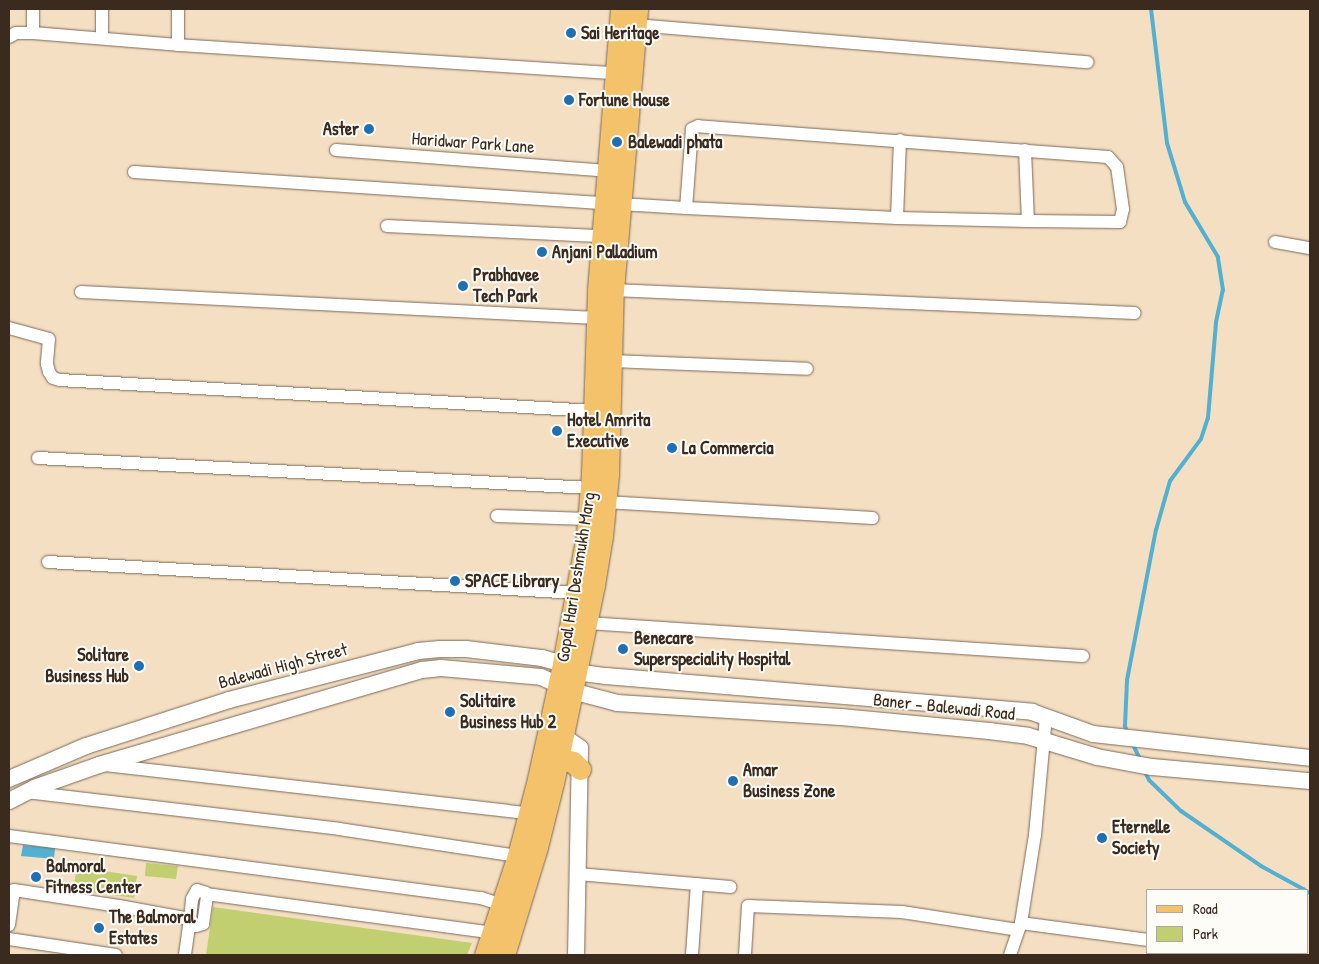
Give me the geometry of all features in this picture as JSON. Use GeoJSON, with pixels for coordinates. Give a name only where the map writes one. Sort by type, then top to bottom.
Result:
{"type":"FeatureCollection","features":[{"type":"Feature","properties":{"kind":"main road","name":"Gopal Hari Deshmukh Marg"},"geometry":{"type":"LineString","coordinates":[[504,955],[537,847],[563,736],[567,677],[577,593],[588,520],[598,495],[611,361],[602,329],[613,290],[612,204],[607,171],[620,9]]}},
{"type":"Feature","properties":{"kind":"main road","name":"Gopal Hari Deshmukh Marg"},"geometry":{"type":"LineString","coordinates":[[485,955],[518,856],[567,677],[586,623],[599,557],[594,412],[602,329],[602,236],[612,204],[636,17]]}},
{"type":"Feature","properties":{"kind":"main road"},"geometry":{"type":"LineString","coordinates":[[558,759],[573,762],[580,769]]}},
{"type":"Feature","properties":{"kind":"street"},"geometry":{"type":"LineString","coordinates":[[33,9],[33,33]]}},
{"type":"Feature","properties":{"kind":"street"},"geometry":{"type":"LineString","coordinates":[[102,9],[102,38]]}},
{"type":"Feature","properties":{"kind":"street"},"geometry":{"type":"LineString","coordinates":[[178,9],[178,45]]}},
{"type":"Feature","properties":{"kind":"street"},"geometry":{"type":"LineString","coordinates":[[636,17],[1086,62]]}},
{"type":"Feature","properties":{"kind":"street"},"geometry":{"type":"LineString","coordinates":[[9,37],[16,33],[33,33],[178,45],[616,73]]}},
{"type":"Feature","properties":{"kind":"street"},"geometry":{"type":"LineString","coordinates":[[134,172],[612,204],[686,208],[897,218],[1120,222],[1123,209],[1118,168],[1108,156],[698,126],[692,129],[686,208]]}},
{"type":"Feature","properties":{"kind":"street"},"geometry":{"type":"LineString","coordinates":[[897,218],[900,140]]}},
{"type":"Feature","properties":{"kind":"street","name":"Haridwar Park Lane"},"geometry":{"type":"LineString","coordinates":[[336,150],[607,171]]}},
{"type":"Feature","properties":{"kind":"street"},"geometry":{"type":"LineString","coordinates":[[1026,150],[1028,221]]}},
{"type":"Feature","properties":{"kind":"street"},"geometry":{"type":"LineString","coordinates":[[387,226],[602,236]]}},
{"type":"Feature","properties":{"kind":"street"},"geometry":{"type":"LineString","coordinates":[[1276,242],[1310,248]]}},
{"type":"Feature","properties":{"kind":"street"},"geometry":{"type":"LineString","coordinates":[[613,290],[1134,313]]}},
{"type":"Feature","properties":{"kind":"street"},"geometry":{"type":"LineString","coordinates":[[81,292],[602,329]]}},
{"type":"Feature","properties":{"kind":"street"},"geometry":{"type":"LineString","coordinates":[[9,328],[49,339],[47,364],[49,372],[53,378],[60,380],[594,412]]}},
{"type":"Feature","properties":{"kind":"street"},"geometry":{"type":"LineString","coordinates":[[611,361],[807,369]]}},
{"type":"Feature","properties":{"kind":"street"},"geometry":{"type":"LineString","coordinates":[[38,458],[598,495],[873,518]]}},
{"type":"Feature","properties":{"kind":"street"},"geometry":{"type":"LineString","coordinates":[[497,516],[588,520]]}},
{"type":"Feature","properties":{"kind":"street"},"geometry":{"type":"LineString","coordinates":[[48,562],[577,593]]}},
{"type":"Feature","properties":{"kind":"street"},"geometry":{"type":"LineString","coordinates":[[586,623],[1083,656]]}},
{"type":"Feature","properties":{"kind":"street","name":"Balewadi High Street"},"geometry":{"type":"LineString","coordinates":[[9,779],[86,746],[229,700],[418,650],[466,649],[542,658],[567,677]]}},
{"type":"Feature","properties":{"kind":"street"},"geometry":{"type":"LineString","coordinates":[[9,801],[26,792],[99,765],[422,670],[464,668],[541,677],[567,677]]}},
{"type":"Feature","properties":{"kind":"street","name":"Baner - Balewadi Road"},"geometry":{"type":"LineString","coordinates":[[567,677],[606,676],[1032,712],[1100,735],[1138,741],[1310,758]]}},
{"type":"Feature","properties":{"kind":"street","name":"Baner - Balewadi Road"},"geometry":{"type":"LineString","coordinates":[[567,677],[617,703],[840,717],[989,731],[1043,740],[1097,757],[1152,766],[1310,781]]}},
{"type":"Feature","properties":{"kind":"street"},"geometry":{"type":"LineString","coordinates":[[1010,955],[1019,927],[1036,825],[1046,717]]}},
{"type":"Feature","properties":{"kind":"street"},"geometry":{"type":"LineString","coordinates":[[563,736],[580,748],[576,955]]}},
{"type":"Feature","properties":{"kind":"street"},"geometry":{"type":"LineString","coordinates":[[99,765],[529,813]]}},
{"type":"Feature","properties":{"kind":"street"},"geometry":{"type":"LineString","coordinates":[[26,792],[339,830],[518,856]]}},
{"type":"Feature","properties":{"kind":"street"},"geometry":{"type":"LineString","coordinates":[[9,836],[481,898],[502,905]]}},
{"type":"Feature","properties":{"kind":"street"},"geometry":{"type":"LineString","coordinates":[[578,874],[730,887]]}},
{"type":"Feature","properties":{"kind":"street"},"geometry":{"type":"LineString","coordinates":[[692,955],[697,884]]}},
{"type":"Feature","properties":{"kind":"street"},"geometry":{"type":"LineString","coordinates":[[9,925],[14,890],[190,919]]}},
{"type":"Feature","properties":{"kind":"street"},"geometry":{"type":"LineString","coordinates":[[185,955],[194,893],[202,891],[206,894],[493,933]]}},
{"type":"Feature","properties":{"kind":"street"},"geometry":{"type":"LineString","coordinates":[[745,955],[748,906],[902,912],[1019,927],[1146,940]]}},
{"type":"Feature","properties":{"kind":"street"},"geometry":{"type":"LineString","coordinates":[[9,939],[116,955]]}},
{"type":"Feature","properties":{"kind":"green space"},"geometry":{"type":"Polygon","coordinates":[[[146,863],[178,866],[176,879],[145,876],[146,863]]]}},
{"type":"Feature","properties":{"kind":"green space"},"geometry":{"type":"Polygon","coordinates":[[[77,867],[137,876],[134,898],[73,890],[77,867]]]}},
{"type":"Feature","properties":{"kind":"green space"},"geometry":{"type":"Polygon","coordinates":[[[213,907],[472,943],[467,955],[206,955],[213,907]]]}},
{"type":"Feature","properties":{"kind":"water"},"geometry":{"type":"Polygon","coordinates":[[[23,845],[55,848],[54,859],[21,856],[23,845]]]}},
{"type":"Feature","properties":{"kind":"waterway"},"geometry":{"type":"LineString","coordinates":[[1128,734],[1125,726],[1127,680],[1156,530],[1170,481],[1201,439],[1208,418],[1216,322],[1223,290],[1218,257],[1185,202],[1167,143],[1151,9]]}},
{"type":"Feature","properties":{"kind":"waterway"},"geometry":{"type":"LineString","coordinates":[[1132,743],[1140,759]]}},
{"type":"Feature","properties":{"kind":"waterway"},"geometry":{"type":"LineString","coordinates":[[1144,770],[1149,780],[1181,811],[1261,866],[1303,889]]}},
{"type":"Feature","properties":{"kind":"place","name":"Sai Heritage"},"geometry":{"type":"Point","coordinates":[571,33]}},
{"type":"Feature","properties":{"kind":"place","name":"Fortune House"},"geometry":{"type":"Point","coordinates":[569,100]}},
{"type":"Feature","properties":{"kind":"place","name":"Aster"},"geometry":{"type":"Point","coordinates":[369,129]}},
{"type":"Feature","properties":{"kind":"place","name":"Balewadi phata"},"geometry":{"type":"Point","coordinates":[617,142]}},
{"type":"Feature","properties":{"kind":"place","name":"Anjani Palladium"},"geometry":{"type":"Point","coordinates":[542,252]}},
{"type":"Feature","properties":{"kind":"place","name":"Prabhavee Tech Park"},"geometry":{"type":"Point","coordinates":[463,286]}},
{"type":"Feature","properties":{"kind":"place","name":"Hotel Amrita Executive"},"geometry":{"type":"Point","coordinates":[557,431]}},
{"type":"Feature","properties":{"kind":"place","name":"La Commercia"},"geometry":{"type":"Point","coordinates":[672,448]}},
{"type":"Feature","properties":{"kind":"place","name":"SPACE Library"},"geometry":{"type":"Point","coordinates":[455,581]}},
{"type":"Feature","properties":{"kind":"place","name":"Benecare Superspeciality Hospital"},"geometry":{"type":"Point","coordinates":[623,649]}},
{"type":"Feature","properties":{"kind":"place","name":"Solitare Business Hub"},"geometry":{"type":"Point","coordinates":[139,666]}},
{"type":"Feature","properties":{"kind":"place","name":"Solitaire Business Hub 2"},"geometry":{"type":"Point","coordinates":[450,712]}},
{"type":"Feature","properties":{"kind":"place","name":"Amar Business Zone"},"geometry":{"type":"Point","coordinates":[733,781]}},
{"type":"Feature","properties":{"kind":"place","name":"Eternelle Society"},"geometry":{"type":"Point","coordinates":[1102,838]}},
{"type":"Feature","properties":{"kind":"place","name":"Balmoral Fitness Center"},"geometry":{"type":"Point","coordinates":[36,877]}},
{"type":"Feature","properties":{"kind":"place","name":"The Balmoral Estates"},"geometry":{"type":"Point","coordinates":[99,928]}}]}
